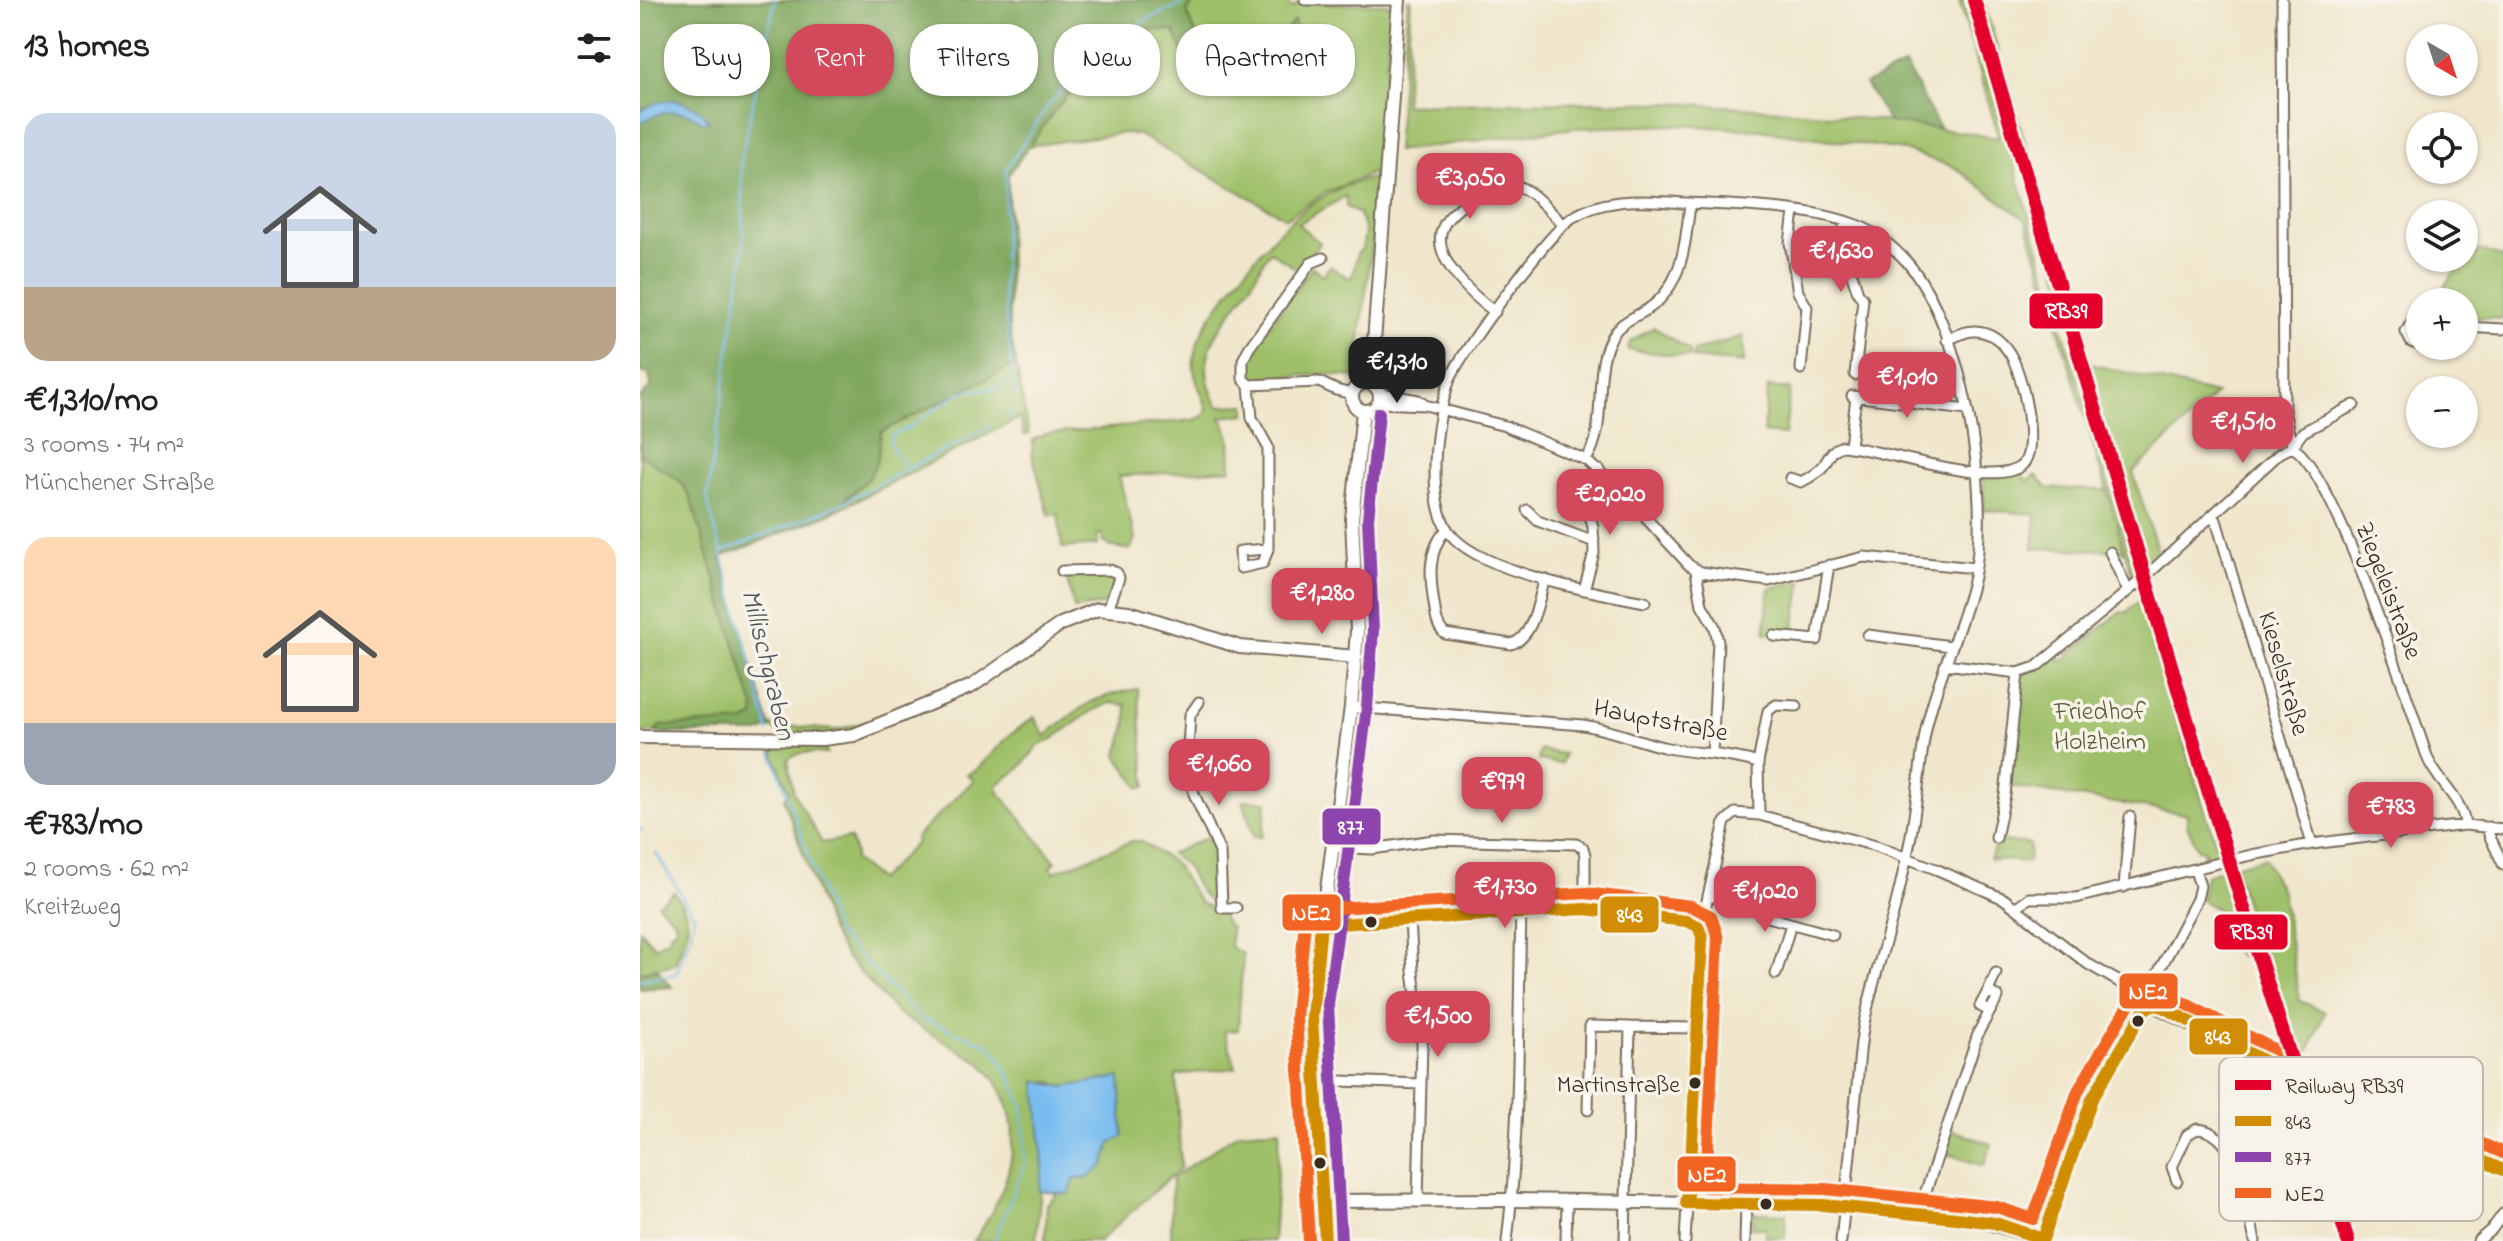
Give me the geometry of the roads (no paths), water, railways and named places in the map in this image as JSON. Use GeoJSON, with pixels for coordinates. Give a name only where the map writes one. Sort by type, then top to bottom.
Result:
{"type":"FeatureCollection","features":[{"type":"Feature","properties":{"kind":"main road"},"geometry":{"type":"LineString","coordinates":[[1373,390],[1355,387],[1352,394],[1354,405],[1363,411],[1372,410],[1373,390],[1377,295],[1399,0]]}},
{"type":"Feature","properties":{"kind":"main road"},"geometry":{"type":"LineString","coordinates":[[1325,1241],[1312,1004],[1356,657],[1352,519],[1363,411]]}},
{"type":"Feature","properties":{"kind":"main road"},"geometry":{"type":"LineString","coordinates":[[640,737],[838,738],[878,727],[972,686],[1073,618],[1092,610],[1108,609],[1136,614],[1240,647],[1356,657]]}},
{"type":"Feature","properties":{"kind":"main road"},"geometry":{"type":"LineString","coordinates":[[1322,1201],[1512,1200],[1823,1205],[1982,1221],[2045,1240],[2092,1099],[2144,1010],[2151,1005],[2161,1006],[2256,1057]]}},
{"type":"Feature","properties":{"kind":"main road"},"geometry":{"type":"LineString","coordinates":[[2483,1161],[2503,1170]]}},
{"type":"Feature","properties":{"kind":"street"},"geometry":{"type":"LineString","coordinates":[[1305,0],[1399,0]]}},
{"type":"Feature","properties":{"kind":"street"},"geometry":{"type":"LineString","coordinates":[[2282,0],[2284,410],[2292,447]]}},
{"type":"Feature","properties":{"kind":"street"},"geometry":{"type":"LineString","coordinates":[[1495,312],[1465,289],[1442,250],[1440,236],[1446,221],[1480,192],[1504,184],[1523,188],[1563,224]]}},
{"type":"Feature","properties":{"kind":"street"},"geometry":{"type":"LineString","coordinates":[[1645,602],[1584,590],[1484,558],[1464,547],[1446,530],[1440,517],[1436,489],[1442,408],[1455,368],[1542,248],[1563,224],[1585,211],[1617,202],[1690,203],[1794,212],[1845,222],[1871,232],[1908,263],[1929,295],[1947,340],[1967,410],[1977,474],[1978,517],[1975,568],[1926,730],[1906,858],[1863,1026],[1841,1241]]}},
{"type":"Feature","properties":{"kind":"street"},"geometry":{"type":"LineString","coordinates":[[1586,460],[1596,440],[1608,345],[1618,328],[1653,305],[1671,284],[1685,248],[1690,203]]}},
{"type":"Feature","properties":{"kind":"street"},"geometry":{"type":"LineString","coordinates":[[1794,212],[1790,243],[1798,292],[1807,307],[1801,369]]}},
{"type":"Feature","properties":{"kind":"street"},"geometry":{"type":"LineString","coordinates":[[1845,222],[1841,241],[1858,293],[1863,299],[1855,375]]}},
{"type":"Feature","properties":{"kind":"street"},"geometry":{"type":"LineString","coordinates":[[1268,549],[1269,451],[1250,413],[1249,385],[1243,379],[1245,354],[1311,263],[1323,258]]}},
{"type":"Feature","properties":{"kind":"street"},"geometry":{"type":"LineString","coordinates":[[2478,328],[2503,329]]}},
{"type":"Feature","properties":{"kind":"street"},"geometry":{"type":"LineString","coordinates":[[1790,478],[1801,482],[1806,480],[1822,468],[1836,448],[1850,446],[1977,474],[2015,469],[2026,460],[2030,434],[2024,397],[2015,363],[2007,349],[1994,336],[1972,331],[1947,340]]}},
{"type":"Feature","properties":{"kind":"street"},"geometry":{"type":"LineString","coordinates":[[1249,385],[1319,382],[1352,394]]}},
{"type":"Feature","properties":{"kind":"street"},"geometry":{"type":"LineString","coordinates":[[1373,390],[1516,430],[1586,460],[1696,571],[1702,605],[1718,639],[1712,753]]}},
{"type":"Feature","properties":{"kind":"street"},"geometry":{"type":"LineString","coordinates":[[1850,446],[1854,397],[1967,410]]}},
{"type":"Feature","properties":{"kind":"street"},"geometry":{"type":"LineString","coordinates":[[1945,664],[2018,673],[2031,670],[2141,581],[2280,453],[2292,447],[2303,432],[2346,412],[2354,405]]}},
{"type":"Feature","properties":{"kind":"street","name":"Ziegeleistraße"},"geometry":{"type":"LineString","coordinates":[[2292,447],[2304,457],[2347,534],[2428,759],[2439,780],[2462,810],[2465,825]]}},
{"type":"Feature","properties":{"kind":"street"},"geometry":{"type":"LineString","coordinates":[[1584,590],[1593,561],[1594,539],[1586,500],[1599,470]]}},
{"type":"Feature","properties":{"kind":"street"},"geometry":{"type":"LineString","coordinates":[[1527,510],[1538,521],[1589,540],[1594,539]]}},
{"type":"Feature","properties":{"kind":"street","name":"Kieselstraße"},"geometry":{"type":"LineString","coordinates":[[2212,516],[2234,579],[2312,844]]}},
{"type":"Feature","properties":{"kind":"street"},"geometry":{"type":"LineString","coordinates":[[1446,530],[1436,546],[1430,571],[1438,626],[1445,634],[1511,644],[1518,642],[1529,627],[1545,579]]}},
{"type":"Feature","properties":{"kind":"street"},"geometry":{"type":"LineString","coordinates":[[2110,552],[2128,591]]}},
{"type":"Feature","properties":{"kind":"street"},"geometry":{"type":"LineString","coordinates":[[1696,571],[1765,582],[1864,557],[1975,568]]}},
{"type":"Feature","properties":{"kind":"street"},"geometry":{"type":"LineString","coordinates":[[1774,636],[1817,640],[1829,565]]}},
{"type":"Feature","properties":{"kind":"street"},"geometry":{"type":"LineString","coordinates":[[1062,571],[1110,570],[1117,573],[1119,578],[1108,609]]}},
{"type":"Feature","properties":{"kind":"street"},"geometry":{"type":"LineString","coordinates":[[1868,635],[1951,646]]}},
{"type":"Feature","properties":{"kind":"street"},"geometry":{"type":"LineString","coordinates":[[1996,838],[2005,795],[2018,673]]}},
{"type":"Feature","properties":{"kind":"street"},"geometry":{"type":"LineString","coordinates":[[1199,702],[1190,715],[1187,765],[1194,794],[1220,852],[1222,908],[1236,908]]}},
{"type":"Feature","properties":{"kind":"street"},"geometry":{"type":"LineString","coordinates":[[1758,763],[1768,711],[1776,705],[1797,706]]}},
{"type":"Feature","properties":{"kind":"street","name":"Hauptstraße"},"geometry":{"type":"LineString","coordinates":[[1351,707],[1583,725],[1665,747],[1747,760],[1758,763],[1759,815]]}},
{"type":"Feature","properties":{"kind":"street"},"geometry":{"type":"LineString","coordinates":[[1685,1241],[1702,937],[1698,926],[1726,820],[1737,813],[1759,815],[1876,846],[2004,899],[2088,964],[2138,992],[2151,1005]]}},
{"type":"Feature","properties":{"kind":"street"},"geometry":{"type":"LineString","coordinates":[[2124,887],[2130,817]]}},
{"type":"Feature","properties":{"kind":"street"},"geometry":{"type":"LineString","coordinates":[[2016,907],[2029,898],[2076,898],[2312,844],[2465,825],[2503,829]]}},
{"type":"Feature","properties":{"kind":"street"},"geometry":{"type":"LineString","coordinates":[[2489,827],[2489,835],[2503,864]]}},
{"type":"Feature","properties":{"kind":"street"},"geometry":{"type":"LineString","coordinates":[[1332,847],[1372,849],[1434,840],[1572,843],[1583,848],[1585,855],[1585,909]]}},
{"type":"Feature","properties":{"kind":"street"},"geometry":{"type":"LineString","coordinates":[[2151,1005],[2149,990],[2199,892],[2195,870]]}},
{"type":"Feature","properties":{"kind":"street"},"geometry":{"type":"LineString","coordinates":[[1708,896],[1752,904],[1761,915],[1833,935]]}},
{"type":"Feature","properties":{"kind":"street"},"geometry":{"type":"LineString","coordinates":[[1321,925],[1585,909],[1686,921],[1698,926]]}},
{"type":"Feature","properties":{"kind":"street"},"geometry":{"type":"LineString","coordinates":[[1507,1241],[1512,1200],[1521,913]]}},
{"type":"Feature","properties":{"kind":"street"},"geometry":{"type":"LineString","coordinates":[[1410,920],[1413,971],[1422,1031],[1418,1200]]}},
{"type":"Feature","properties":{"kind":"street"},"geometry":{"type":"LineString","coordinates":[[1776,974],[1791,924]]}},
{"type":"Feature","properties":{"kind":"street"},"geometry":{"type":"LineString","coordinates":[[1918,1215],[1979,1031],[1998,997],[1988,991],[1996,973]]}},
{"type":"Feature","properties":{"kind":"street"},"geometry":{"type":"LineString","coordinates":[[1588,1110],[1590,1026],[1696,1028]]}},
{"type":"Feature","properties":{"kind":"street"},"geometry":{"type":"LineString","coordinates":[[1625,1241],[1630,1027]]}},
{"type":"Feature","properties":{"kind":"street"},"geometry":{"type":"LineString","coordinates":[[1314,1080],[1421,1084]]}},
{"type":"Feature","properties":{"kind":"street"},"geometry":{"type":"LineString","coordinates":[[2177,1181],[2172,1167],[2187,1135],[2197,1129],[2219,1138]]}},
{"type":"Feature","properties":{"kind":"street"},"geometry":{"type":"LineString","coordinates":[[1566,1241],[1567,1201]]}},
{"type":"Feature","properties":{"kind":"street"},"geometry":{"type":"LineString","coordinates":[[1745,1241],[1746,1204]]}},
{"type":"Feature","properties":{"kind":"street"},"geometry":{"type":"LineString","coordinates":[[2478,1241],[2503,1214]]}},
{"type":"Feature","properties":{"kind":"street"},"geometry":{"type":"LineString","coordinates":[[2250,1221],[2255,1241]]}},
{"type":"Feature","properties":{"kind":"water"},"geometry":{"type":"Polygon","coordinates":[[[672,100],[693,107],[703,113],[709,122],[672,112],[640,123],[640,111],[672,100]]]}},
{"type":"Feature","properties":{"kind":"water"},"geometry":{"type":"Polygon","coordinates":[[[1120,1077],[1123,1136],[1111,1143],[1104,1165],[1088,1178],[1075,1179],[1069,1194],[1039,1191],[1043,1166],[1036,1081],[1064,1087],[1120,1077]]]}},
{"type":"Feature","properties":{"kind":"waterway","name":"Millischgraben"},"geometry":{"type":"LineString","coordinates":[[769,732],[707,498],[744,251],[741,160],[775,0]]}},
{"type":"Feature","properties":{"kind":"waterway"},"geometry":{"type":"LineString","coordinates":[[1015,396],[1003,289],[1006,169],[1047,107],[1089,58],[1147,19],[1182,4]]}},
{"type":"Feature","properties":{"kind":"waterway"},"geometry":{"type":"LineString","coordinates":[[906,468],[890,444],[891,436],[910,427],[960,392],[999,388],[1004,383]]}},
{"type":"Feature","properties":{"kind":"waterway"},"geometry":{"type":"LineString","coordinates":[[1007,418],[1014,408]]}},
{"type":"Feature","properties":{"kind":"waterway"},"geometry":{"type":"LineString","coordinates":[[721,552],[834,507],[991,426]]}},
{"type":"Feature","properties":{"kind":"waterway","name":"Millischgraben"},"geometry":{"type":"LineString","coordinates":[[770,742],[836,933],[922,1019],[987,1044],[997,1054],[1013,1083],[1023,1108],[1025,1163],[994,1241]]}},
{"type":"Feature","properties":{"kind":"waterway"},"geometry":{"type":"LineString","coordinates":[[640,980],[676,974],[691,935],[694,916],[656,853]]}},
{"type":"Feature","properties":{"kind":"rail line","name":"RB39"},"geometry":{"type":"LineString","coordinates":[[1974,0],[2229,861],[2290,1057]]}},
{"type":"Feature","properties":{"kind":"rail line","name":"RB39"},"geometry":{"type":"LineString","coordinates":[[2342,1221],[2348,1241]]}},
{"type":"Feature","properties":{"kind":"place","name":"Martinstraße"},"geometry":{"type":"Point","coordinates":[1695,1083]}},
{"type":"Feature","properties":{"kind":"park label","name":"Friedhof Holzheim"},"geometry":{"type":"Point","coordinates":[2100,725]}}]}
